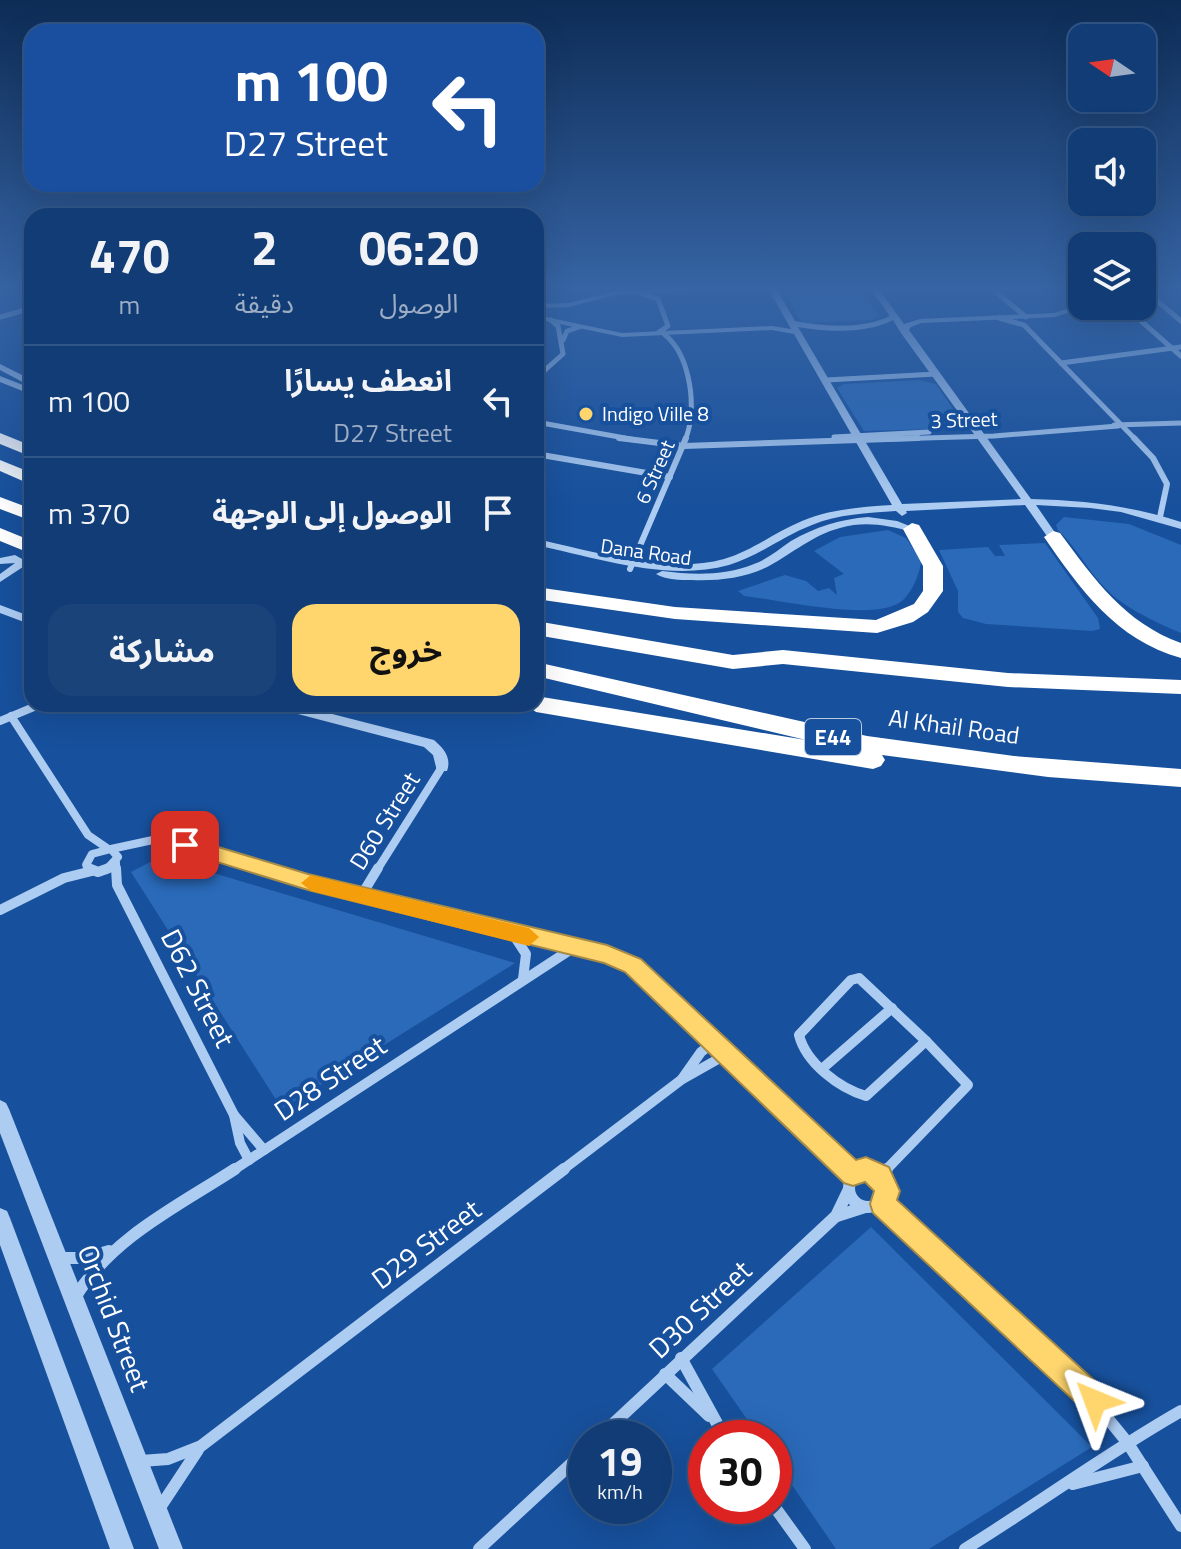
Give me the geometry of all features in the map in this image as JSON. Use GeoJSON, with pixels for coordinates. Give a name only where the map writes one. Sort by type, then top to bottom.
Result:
{"type":"FeatureCollection","features":[{"type":"Feature","properties":{"kind":"highway"},"geometry":{"type":"LineString","coordinates":[[0,438],[24,448]]}},
{"type":"Feature","properties":{"kind":"highway"},"geometry":{"type":"LineString","coordinates":[[0,465],[24,476]]}},
{"type":"Feature","properties":{"kind":"highway"},"geometry":{"type":"LineString","coordinates":[[0,502],[24,512]]}},
{"type":"Feature","properties":{"kind":"highway"},"geometry":{"type":"LineString","coordinates":[[544,594],[702,616],[839,627],[877,626],[914,613],[933,591],[933,566],[912,529]]}},
{"type":"Feature","properties":{"kind":"highway"},"geometry":{"type":"LineString","coordinates":[[0,534],[24,544]]}},
{"type":"Feature","properties":{"kind":"highway"},"geometry":{"type":"LineString","coordinates":[[1053,537],[1118,619],[1145,637],[1181,651]]}},
{"type":"Feature","properties":{"kind":"highway"},"geometry":{"type":"LineString","coordinates":[[544,629],[733,662],[770,657],[1008,680],[1181,687]]}},
{"type":"Feature","properties":{"kind":"highway"},"geometry":{"type":"LineString","coordinates":[[828,661],[901,681],[1181,699]]}},
{"type":"Feature","properties":{"kind":"highway","name":"Al Khail Road"},"geometry":{"type":"LineString","coordinates":[[544,671],[712,711],[885,747],[1050,768],[1176,777]]}},
{"type":"Feature","properties":{"kind":"highway"},"geometry":{"type":"LineString","coordinates":[[544,705],[734,739],[965,773],[1001,775],[1050,768]]}},
{"type":"Feature","properties":{"kind":"street","name":"6 Street"},"geometry":{"type":"LineString","coordinates":[[632,565],[694,420],[694,400],[679,360]]}},
{"type":"Feature","properties":{"kind":"street"},"geometry":{"type":"LineString","coordinates":[[814,360],[912,529]]}},
{"type":"Feature","properties":{"kind":"street"},"geometry":{"type":"LineString","coordinates":[[926,360],[1053,537]]}},
{"type":"Feature","properties":{"kind":"street"},"geometry":{"type":"LineString","coordinates":[[1059,360],[1164,474],[1167,494],[1160,517]]}},
{"type":"Feature","properties":{"kind":"street"},"geometry":{"type":"LineString","coordinates":[[1061,363],[1083,360]]}},
{"type":"Feature","properties":{"kind":"street"},"geometry":{"type":"LineString","coordinates":[[0,367],[24,380]]}},
{"type":"Feature","properties":{"kind":"street"},"geometry":{"type":"LineString","coordinates":[[826,380],[936,374]]}},
{"type":"Feature","properties":{"kind":"street"},"geometry":{"type":"LineString","coordinates":[[0,379],[16,386],[24,385]]}},
{"type":"Feature","properties":{"kind":"street","name":"3 Street"},"geometry":{"type":"LineString","coordinates":[[544,424],[607,437],[684,446],[1181,423]]}},
{"type":"Feature","properties":{"kind":"street"},"geometry":{"type":"LineString","coordinates":[[544,455],[670,477]]}},
{"type":"Feature","properties":{"kind":"street","name":"Dana Road"},"geometry":{"type":"LineString","coordinates":[[544,553],[632,565],[679,567],[724,563],[753,554],[793,529],[822,518],[900,508],[969,505],[1096,503],[1160,517],[1181,526]]}},
{"type":"Feature","properties":{"kind":"street","name":"Dana Road"},"geometry":{"type":"LineString","coordinates":[[544,544],[680,576],[724,575],[763,565],[805,538],[847,522],[879,520],[912,529],[921,514],[969,505]]}},
{"type":"Feature","properties":{"kind":"street"},"geometry":{"type":"LineString","coordinates":[[1053,537],[1048,519],[1064,510],[1114,515],[1181,534]]}},
{"type":"Feature","properties":{"kind":"street"},"geometry":{"type":"LineString","coordinates":[[0,561],[15,558],[23,563],[0,580]]}},
{"type":"Feature","properties":{"kind":"street"},"geometry":{"type":"LineString","coordinates":[[0,580],[24,576]]}},
{"type":"Feature","properties":{"kind":"street"},"geometry":{"type":"LineString","coordinates":[[0,609],[24,618]]}},
{"type":"Feature","properties":{"kind":"street"},"geometry":{"type":"LineString","coordinates":[[0,721],[22,712],[24,732]]}},
{"type":"Feature","properties":{"kind":"street"},"geometry":{"type":"LineString","coordinates":[[307,712],[429,743],[440,753],[442,767]]}},
{"type":"Feature","properties":{"kind":"street"},"geometry":{"type":"LineString","coordinates":[[11,716],[88,835],[91,865]]}},
{"type":"Feature","properties":{"kind":"street","name":"D60 Street"},"geometry":{"type":"LineString","coordinates":[[361,896],[442,767]]}},
{"type":"Feature","properties":{"kind":"street"},"geometry":{"type":"LineString","coordinates":[[88,835],[117,852],[117,862]]}},
{"type":"Feature","properties":{"kind":"street"},"geometry":{"type":"LineString","coordinates":[[0,910],[91,865],[109,848],[162,838],[361,896],[616,957],[641,971],[853,1174]]}},
{"type":"Feature","properties":{"kind":"street"},"geometry":{"type":"LineString","coordinates":[[91,865],[117,862],[139,842]]}},
{"type":"Feature","properties":{"kind":"street","name":"D62 Street"},"geometry":{"type":"LineString","coordinates":[[117,862],[117,885]]}},
{"type":"Feature","properties":{"kind":"street","name":"D62 Street"},"geometry":{"type":"LineString","coordinates":[[91,865],[117,885],[234,1115],[264,1150]]}},
{"type":"Feature","properties":{"kind":"street"},"geometry":{"type":"LineString","coordinates":[[512,934],[526,954],[523,979]]}},
{"type":"Feature","properties":{"kind":"street","name":"D28 Street"},"geometry":{"type":"LineString","coordinates":[[74,1300],[91,1272],[113,1249],[574,947]]}},
{"type":"Feature","properties":{"kind":"street"},"geometry":{"type":"LineString","coordinates":[[880,1176],[968,1085],[926,1041],[864,981],[851,980],[799,1035],[805,1052],[849,1092],[866,1096],[926,1041]]}},
{"type":"Feature","properties":{"kind":"street"},"geometry":{"type":"LineString","coordinates":[[823,1068],[892,1008]]}},
{"type":"Feature","properties":{"kind":"street","name":"D29 Street"},"geometry":{"type":"LineString","coordinates":[[681,1080],[701,1052],[714,1042]]}},
{"type":"Feature","properties":{"kind":"street","name":"D29 Street"},"geometry":{"type":"LineString","coordinates":[[137,1461],[168,1459],[201,1446],[681,1080],[727,1054]]}},
{"type":"Feature","properties":{"kind":"street","name":"Orchid Street"},"geometry":{"type":"LineString","coordinates":[[0,1109],[171,1549]]}},
{"type":"Feature","properties":{"kind":"street","name":"D62 Street"},"geometry":{"type":"LineString","coordinates":[[234,1115],[240,1143],[249,1160]]}},
{"type":"Feature","properties":{"kind":"street"},"geometry":{"type":"LineString","coordinates":[[853,1174],[866,1169],[880,1176],[887,1191],[882,1204]]}},
{"type":"Feature","properties":{"kind":"street"},"geometry":{"type":"LineString","coordinates":[[853,1174],[849,1189],[854,1200],[865,1207],[882,1204]]}},
{"type":"Feature","properties":{"kind":"street","name":"D30 Street"},"geometry":{"type":"LineString","coordinates":[[617,1420],[836,1216],[849,1189]]}},
{"type":"Feature","properties":{"kind":"street"},"geometry":{"type":"LineString","coordinates":[[882,1204],[1078,1382],[1127,1442],[1181,1526]]}},
{"type":"Feature","properties":{"kind":"street","name":"D30 Street"},"geometry":{"type":"LineString","coordinates":[[836,1216],[865,1207]]}},
{"type":"Feature","properties":{"kind":"street"},"geometry":{"type":"LineString","coordinates":[[0,1218],[122,1549]]}},
{"type":"Feature","properties":{"kind":"street","name":"D28 Street"},"geometry":{"type":"LineString","coordinates":[[58,1258],[85,1258],[113,1249]]}},
{"type":"Feature","properties":{"kind":"street"},"geometry":{"type":"LineString","coordinates":[[681,1358],[713,1420]]}},
{"type":"Feature","properties":{"kind":"street"},"geometry":{"type":"LineString","coordinates":[[665,1374],[710,1416]]}},
{"type":"Feature","properties":{"kind":"street"},"geometry":{"type":"LineString","coordinates":[[965,1549],[1068,1485],[1127,1442],[1181,1411]]}},
{"type":"Feature","properties":{"kind":"street","name":"D29 Street"},"geometry":{"type":"LineString","coordinates":[[157,1513],[201,1446]]}},
{"type":"Feature","properties":{"kind":"street"},"geometry":{"type":"LineString","coordinates":[[1068,1485],[1143,1466]]}},
{"type":"Feature","properties":{"kind":"street"},"geometry":{"type":"LineString","coordinates":[[479,1549],[568,1467]]}},
{"type":"Feature","properties":{"kind":"street"},"geometry":{"type":"LineString","coordinates":[[787,1524],[804,1548]]}},
{"type":"Feature","properties":{"kind":"shaded area"},"geometry":{"type":"Polygon","coordinates":[[[920,380],[936,384],[966,428],[864,431],[837,388],[844,384],[920,380]]]}},
{"type":"Feature","properties":{"kind":"shaded area"},"geometry":{"type":"Polygon","coordinates":[[[1064,517],[1129,524],[1181,545],[1181,633],[1113,596],[1058,530],[1056,525],[1064,517]]]}},
{"type":"Feature","properties":{"kind":"shaded area"},"geometry":{"type":"Polygon","coordinates":[[[888,530],[906,538],[921,560],[914,584],[899,603],[885,608],[846,610],[744,596],[738,591],[785,575],[806,581],[818,591],[829,588],[837,595],[834,578],[844,574],[814,551],[840,537],[888,530]]]}},
{"type":"Feature","properties":{"kind":"shaded area"},"geometry":{"type":"Polygon","coordinates":[[[1045,543],[1098,618],[1100,629],[986,624],[963,618],[958,612],[958,591],[939,550],[988,547],[995,556],[1005,556],[999,545],[1045,543]]]}},
{"type":"Feature","properties":{"kind":"shaded area"},"geometry":{"type":"Polygon","coordinates":[[[160,857],[515,963],[282,1109],[131,872],[160,857]]]}},
{"type":"Feature","properties":{"kind":"shaded area"},"geometry":{"type":"Polygon","coordinates":[[[871,1227],[1092,1447],[929,1549],[836,1549],[792,1485],[792,1420],[747,1420],[712,1369],[871,1227]]]}},
{"type":"Feature","properties":{"kind":"slow traffic"},"geometry":{"type":"LineString","coordinates":[[311,883],[529,937]]}},
{"type":"Feature","properties":{"kind":"place","name":"Indigo Ville 8"},"geometry":{"type":"Point","coordinates":[586,414]}},
{"type":"Feature","properties":{"kind":"route"},"geometry":{"type":"LineString","coordinates":[[185,845],[308,882],[512,934],[607,954],[633,965],[853,1174],[866,1169],[880,1176],[887,1191],[882,1204],[1078,1382],[1095,1401]]}}]}
